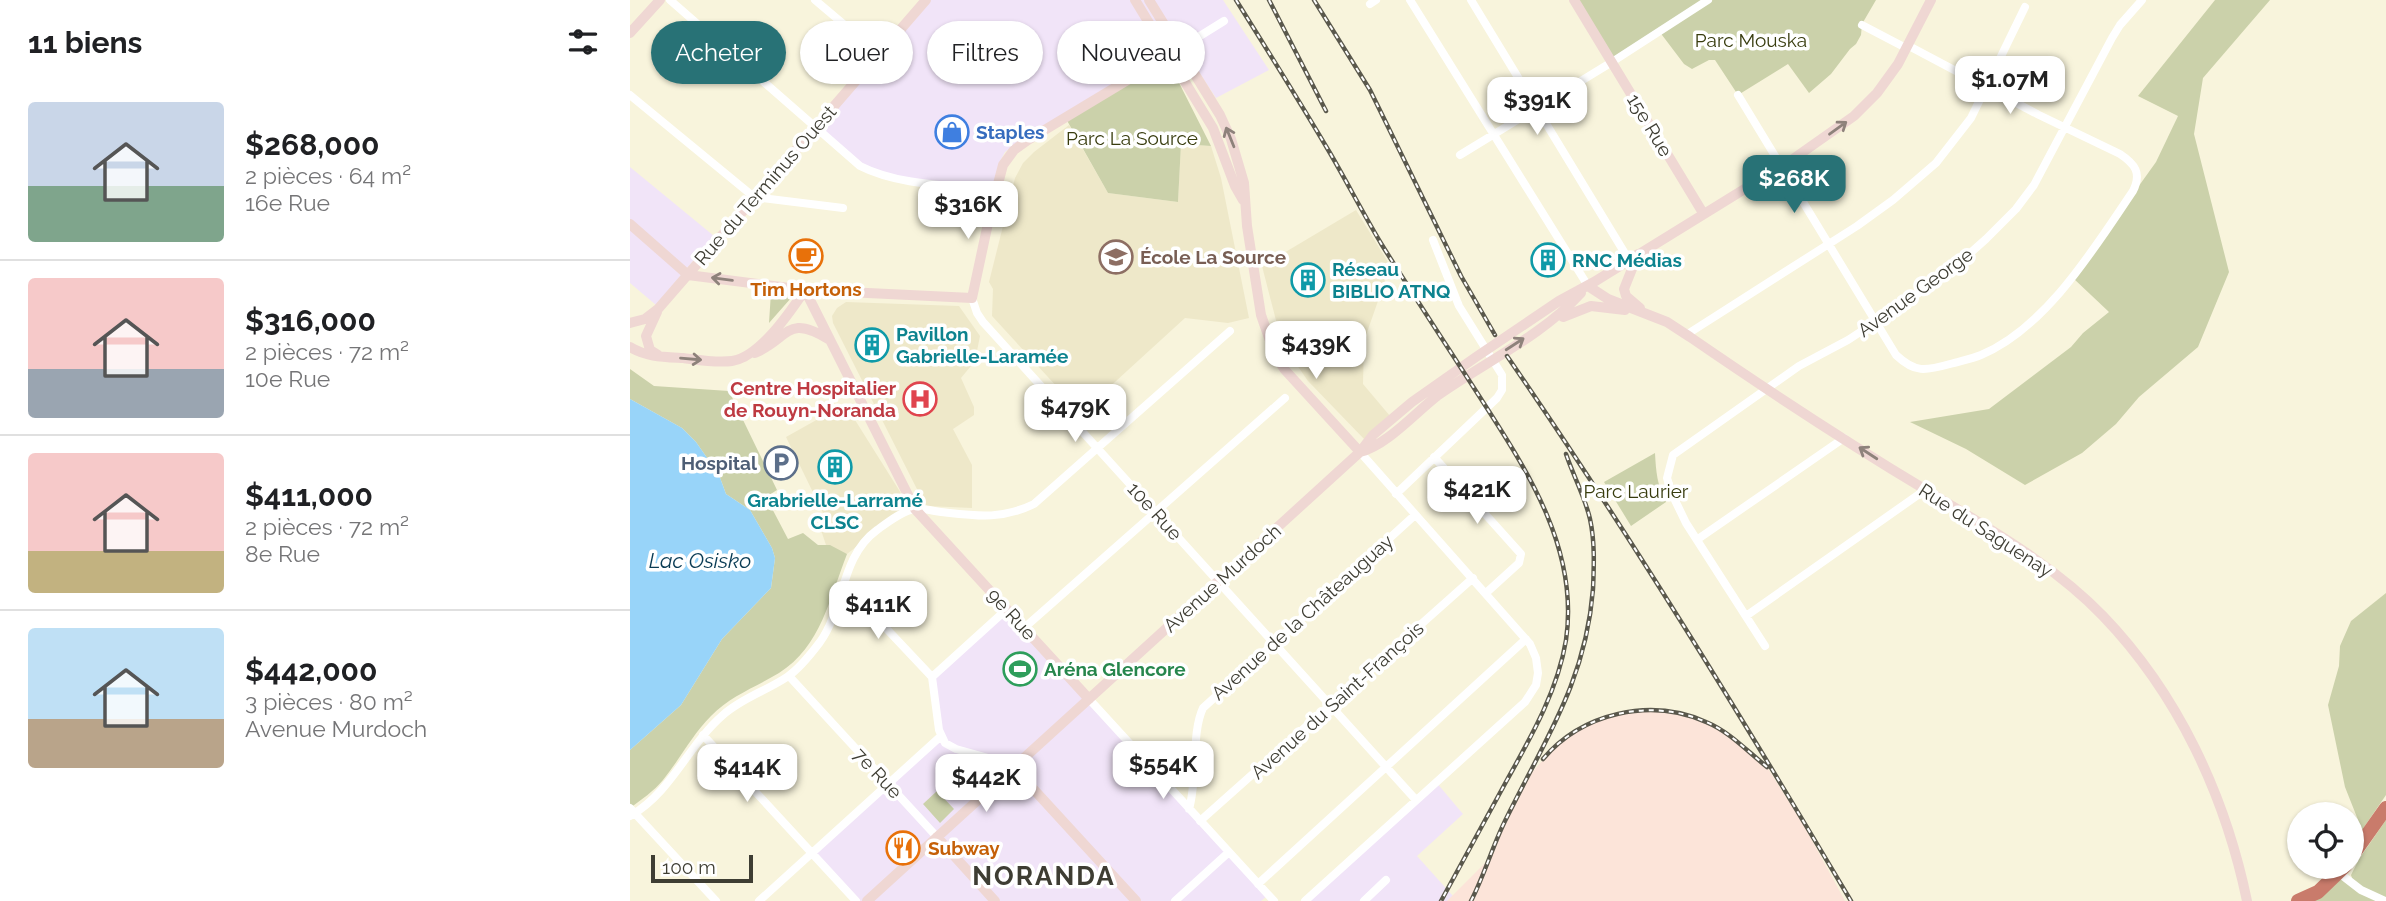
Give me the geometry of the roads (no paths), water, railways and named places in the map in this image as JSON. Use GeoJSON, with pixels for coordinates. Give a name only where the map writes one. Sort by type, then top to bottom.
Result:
{"type":"FeatureCollection","features":[{"type":"Feature","properties":{"kind":"highway"},"geometry":{"type":"LineString","coordinates":[[2364,839],[2386,808]]}},
{"type":"Feature","properties":{"kind":"highway"},"geometry":{"type":"LineString","coordinates":[[2305,900],[2331,879]]}},
{"type":"Feature","properties":{"kind":"street"},"geometry":{"type":"LineString","coordinates":[[630,33],[660,0]]}},
{"type":"Feature","properties":{"kind":"street"},"geometry":{"type":"LineString","coordinates":[[670,0],[860,166],[895,180],[996,190]]}},
{"type":"Feature","properties":{"kind":"street"},"geometry":{"type":"LineString","coordinates":[[815,0],[840,21]]}},
{"type":"Feature","properties":{"kind":"street","name":"Rue du Terminus Ouest"},"geometry":{"type":"LineString","coordinates":[[908,21],[926,0]]}},
{"type":"Feature","properties":{"kind":"street"},"geometry":{"type":"LineString","coordinates":[[1135,0],[1151,21]]}},
{"type":"Feature","properties":{"kind":"street"},"geometry":{"type":"LineString","coordinates":[[1149,0],[1159,21]]}},
{"type":"Feature","properties":{"kind":"street"},"geometry":{"type":"LineString","coordinates":[[1410,0],[1588,286]]}},
{"type":"Feature","properties":{"kind":"street"},"geometry":{"type":"LineString","coordinates":[[1471,0],[1536,108],[1634,257],[1624,289],[1626,296],[1651,316]]}},
{"type":"Feature","properties":{"kind":"street","name":"15e Rue"},"geometry":{"type":"LineString","coordinates":[[1574,0],[1703,213]]}},
{"type":"Feature","properties":{"kind":"street"},"geometry":{"type":"LineString","coordinates":[[1460,155],[1708,0]]}},
{"type":"Feature","properties":{"kind":"street","name":"Avenue Murdoch"},"geometry":{"type":"LineString","coordinates":[[867,901],[1220,581],[1360,452],[1373,435],[1424,393],[1559,301],[1588,286],[1781,166],[1840,127],[1866,105],[1898,64],[1931,0]]}},
{"type":"Feature","properties":{"kind":"street","name":"Avenue George"},"geometry":{"type":"LineString","coordinates":[[1698,540],[1686,523],[1668,485],[1667,478],[1673,455],[1799,366],[1877,321],[1949,272],[2004,222],[2034,185],[2120,24],[2142,0]]}},
{"type":"Feature","properties":{"kind":"street"},"geometry":{"type":"LineString","coordinates":[[1686,335],[1857,226],[1893,200],[1936,163],[1971,118],[2025,7]]}},
{"type":"Feature","properties":{"kind":"street"},"geometry":{"type":"LineString","coordinates":[[1205,33],[1224,21]]}},
{"type":"Feature","properties":{"kind":"street"},"geometry":{"type":"LineString","coordinates":[[1738,95],[1896,355],[1913,368],[1921,370],[1942,367],[1981,355],[2013,337],[2085,263],[2137,184],[2138,171],[2120,154],[1862,24]]}},
{"type":"Feature","properties":{"kind":"street","name":"Rue du Terminus Ouest"},"geometry":{"type":"LineString","coordinates":[[659,309],[852,84]]}},
{"type":"Feature","properties":{"kind":"street"},"geometry":{"type":"LineString","coordinates":[[630,224],[688,275],[805,290],[972,298],[1003,165],[1014,149],[1121,84]]}},
{"type":"Feature","properties":{"kind":"street"},"geometry":{"type":"LineString","coordinates":[[1190,84],[1213,128],[1235,186],[1245,203],[1261,315],[1275,355],[1285,370],[1526,639],[1536,659],[1536,685],[1525,702],[1306,901]]}},
{"type":"Feature","properties":{"kind":"street"},"geometry":{"type":"LineString","coordinates":[[630,95],[754,197],[843,208]]}},
{"type":"Feature","properties":{"kind":"street"},"geometry":{"type":"LineString","coordinates":[[1396,494],[1500,395],[1503,380],[1459,306],[1433,240]]}},
{"type":"Feature","properties":{"kind":"street","name":"Avenue Murdoch"},"geometry":{"type":"LineString","coordinates":[[1360,452],[1372,449],[1440,394],[1567,309],[1588,286]]}},
{"type":"Feature","properties":{"kind":"street","name":"Rue du Saguenay"},"geometry":{"type":"LineString","coordinates":[[1588,286],[1608,299],[1667,322],[2006,541],[2066,582],[2103,616],[2172,705],[2205,769],[2227,825],[2247,901]]}},
{"type":"Feature","properties":{"kind":"street"},"geometry":{"type":"LineString","coordinates":[[749,355],[790,312],[805,290]]}},
{"type":"Feature","properties":{"kind":"street","name":"9e Rue"},"geometry":{"type":"LineString","coordinates":[[805,290],[915,509],[1274,901]]}},
{"type":"Feature","properties":{"kind":"street","name":"10e Rue"},"geometry":{"type":"LineString","coordinates":[[972,298],[983,321],[1416,800]]}},
{"type":"Feature","properties":{"kind":"street"},"geometry":{"type":"LineString","coordinates":[[1542,327],[1591,306],[1651,316]]}},
{"type":"Feature","properties":{"kind":"street"},"geometry":{"type":"LineString","coordinates":[[630,323],[645,319],[659,309]]}},
{"type":"Feature","properties":{"kind":"street"},"geometry":{"type":"LineString","coordinates":[[659,309],[646,336],[650,349],[660,356]]}},
{"type":"Feature","properties":{"kind":"street"},"geometry":{"type":"LineString","coordinates":[[630,347],[645,354],[722,362],[768,348],[784,332],[794,328],[805,328],[830,340]]}},
{"type":"Feature","properties":{"kind":"street"},"geometry":{"type":"LineString","coordinates":[[716,901],[632,812],[672,779],[703,735],[722,715],[740,702],[789,676],[822,639],[856,553],[866,540],[902,514],[915,509],[986,516],[1012,514],[1034,504],[1230,331]]}},
{"type":"Feature","properties":{"kind":"street"},"geometry":{"type":"LineString","coordinates":[[1024,628],[1284,398]]}},
{"type":"Feature","properties":{"kind":"street"},"geometry":{"type":"LineString","coordinates":[[1765,646],[1698,540],[1844,438]]}},
{"type":"Feature","properties":{"kind":"street"},"geometry":{"type":"LineString","coordinates":[[1434,457],[1521,554],[1519,564],[1486,593]]}},
{"type":"Feature","properties":{"kind":"street"},"geometry":{"type":"LineString","coordinates":[[1746,615],[1925,490]]}},
{"type":"Feature","properties":{"kind":"street","name":"Avenue de la Châteauguay"},"geometry":{"type":"LineString","coordinates":[[1189,808],[1195,772],[1197,726],[1203,708],[1415,515]]}},
{"type":"Feature","properties":{"kind":"street","name":"Avenue du Saint-François"},"geometry":{"type":"LineString","coordinates":[[1200,821],[1473,578]]}},
{"type":"Feature","properties":{"kind":"street"},"geometry":{"type":"LineString","coordinates":[[843,585],[932,677],[941,736],[952,747],[1003,761],[1014,768],[1136,901]]}},
{"type":"Feature","properties":{"kind":"street"},"geometry":{"type":"LineString","coordinates":[[932,677],[1007,609]]}},
{"type":"Feature","properties":{"kind":"street"},"geometry":{"type":"LineString","coordinates":[[1258,884],[1526,639]]}},
{"type":"Feature","properties":{"kind":"street","name":"7e Rue"},"geometry":{"type":"LineString","coordinates":[[789,676],[995,901]]}},
{"type":"Feature","properties":{"kind":"street"},"geometry":{"type":"LineString","coordinates":[[703,735],[856,901]]}},
{"type":"Feature","properties":{"kind":"street"},"geometry":{"type":"LineString","coordinates":[[760,901],[941,736]]}},
{"type":"Feature","properties":{"kind":"street"},"geometry":{"type":"LineString","coordinates":[[663,771],[672,779]]}},
{"type":"Feature","properties":{"kind":"street"},"geometry":{"type":"LineString","coordinates":[[1175,901],[1229,852]]}},
{"type":"Feature","properties":{"kind":"street"},"geometry":{"type":"LineString","coordinates":[[2351,879],[2361,890],[2385,901]]}},
{"type":"Feature","properties":{"kind":"street"},"geometry":{"type":"LineString","coordinates":[[1364,901],[1386,880]]}},
{"type":"Feature","properties":{"kind":"water","name":"Lac Osisko"},"geometry":{"type":"Polygon","coordinates":[[[630,399],[682,428],[696,442],[719,475],[726,494],[750,510],[775,558],[771,588],[722,639],[681,705],[630,750],[630,399]]]}},
{"type":"Feature","properties":{"kind":"railway"},"geometry":{"type":"LineString","coordinates":[[1236,0],[1319,134],[1382,245],[1511,446],[1543,506],[1556,538],[1564,571],[1568,605],[1566,640],[1557,677],[1525,747],[1441,901]]}},
{"type":"Feature","properties":{"kind":"railway"},"geometry":{"type":"LineString","coordinates":[[1269,0],[1326,111]]}},
{"type":"Feature","properties":{"kind":"railway"},"geometry":{"type":"LineString","coordinates":[[1314,0],[1370,90],[1461,276],[1495,335]]}},
{"type":"Feature","properties":{"kind":"railway"},"geometry":{"type":"LineString","coordinates":[[1507,356],[1684,626],[1851,901]]}},
{"type":"Feature","properties":{"kind":"railway"},"geometry":{"type":"LineString","coordinates":[[1471,901],[1502,827],[1562,708],[1582,652],[1589,622],[1594,572],[1592,528],[1566,454]]}},
{"type":"Feature","properties":{"kind":"railway"},"geometry":{"type":"LineString","coordinates":[[1543,759],[1559,743],[1597,720],[1618,714],[1662,711],[1685,715],[1715,726],[1767,767]]}},
{"type":"Feature","properties":{"kind":"place","name":"Staples"},"geometry":{"type":"Point","coordinates":[952,132]}},
{"type":"Feature","properties":{"kind":"place","name":"Tim Hortons"},"geometry":{"type":"Point","coordinates":[806,256]}},
{"type":"Feature","properties":{"kind":"place","name":"École La Source"},"geometry":{"type":"Point","coordinates":[1116,257]}},
{"type":"Feature","properties":{"kind":"place","name":"RNC Médias"},"geometry":{"type":"Point","coordinates":[1548,260]}},
{"type":"Feature","properties":{"kind":"place","name":"Réseau BIBLIO ATNQ"},"geometry":{"type":"Point","coordinates":[1308,280]}},
{"type":"Feature","properties":{"kind":"place","name":"Pavillon Gabrielle-Laramée"},"geometry":{"type":"Point","coordinates":[872,345]}},
{"type":"Feature","properties":{"kind":"place","name":"Centre Hospitalier de Rouyn-Noranda"},"geometry":{"type":"Point","coordinates":[920,399]}},
{"type":"Feature","properties":{"kind":"place","name":"Hospital"},"geometry":{"type":"Point","coordinates":[781,463]}},
{"type":"Feature","properties":{"kind":"place","name":"Grabrielle-Larramé CLSC"},"geometry":{"type":"Point","coordinates":[835,467]}},
{"type":"Feature","properties":{"kind":"place","name":"Aréna Glencore"},"geometry":{"type":"Point","coordinates":[1020,669]}},
{"type":"Feature","properties":{"kind":"place","name":"Subway"},"geometry":{"type":"Point","coordinates":[903,848]}},
{"type":"Feature","properties":{"kind":"district","name":"NORANDA"},"geometry":{"type":"Point","coordinates":[1044,876]}},
{"type":"Feature","properties":{"kind":"park label","name":"Parc Mouska"},"geometry":{"type":"Point","coordinates":[1751,40]}},
{"type":"Feature","properties":{"kind":"park label","name":"Parc La Source"},"geometry":{"type":"Point","coordinates":[1132,138]}},
{"type":"Feature","properties":{"kind":"park label","name":"Parc Laurier"},"geometry":{"type":"Point","coordinates":[1636,491]}}]}
